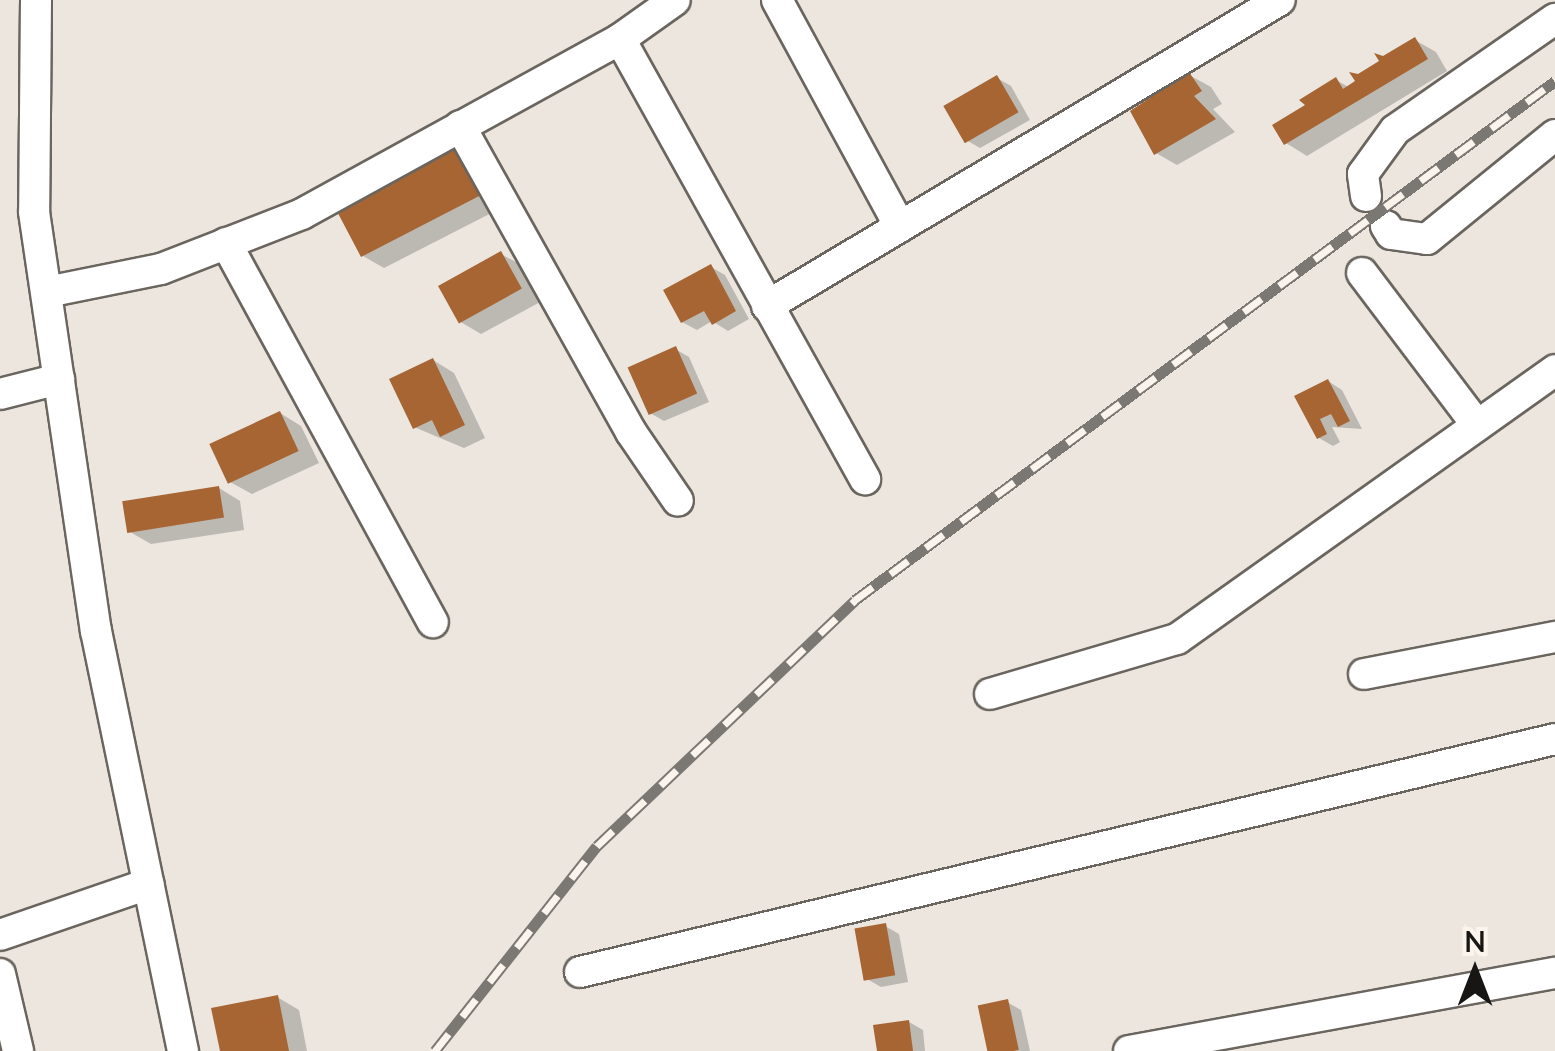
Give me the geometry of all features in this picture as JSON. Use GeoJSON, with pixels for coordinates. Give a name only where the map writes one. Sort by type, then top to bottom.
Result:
{"type":"FeatureCollection","features":[{"type":"Feature","properties":{"kind":"street"},"geometry":{"type":"LineString","coordinates":[[36,0],[34,212],[96,631],[183,1051]]}},
{"type":"Feature","properties":{"kind":"street"},"geometry":{"type":"LineString","coordinates":[[47,292],[161,269],[302,214],[620,39],[675,0]]}},
{"type":"Feature","properties":{"kind":"street"},"geometry":{"type":"LineString","coordinates":[[777,0],[900,227]]}},
{"type":"Feature","properties":{"kind":"street"},"geometry":{"type":"LineString","coordinates":[[767,306],[1280,0]]}},
{"type":"Feature","properties":{"kind":"street"},"geometry":{"type":"LineString","coordinates":[[1366,196],[1363,174],[1395,130],[1555,19]]}},
{"type":"Feature","properties":{"kind":"street"},"geometry":{"type":"LineString","coordinates":[[620,39],[865,479]]}},
{"type":"Feature","properties":{"kind":"street"},"geometry":{"type":"LineString","coordinates":[[460,126],[631,432],[678,501]]}},
{"type":"Feature","properties":{"kind":"street"},"geometry":{"type":"LineString","coordinates":[[1386,226],[1390,234],[1427,238],[1555,135]]}},
{"type":"Feature","properties":{"kind":"street"},"geometry":{"type":"LineString","coordinates":[[226,243],[433,622]]}},
{"type":"Feature","properties":{"kind":"street"},"geometry":{"type":"LineString","coordinates":[[1362,273],[1478,425]]}},
{"type":"Feature","properties":{"kind":"street"},"geometry":{"type":"LineString","coordinates":[[990,694],[1177,640],[1555,370]]}},
{"type":"Feature","properties":{"kind":"street"},"geometry":{"type":"LineString","coordinates":[[0,394],[59,380]]}},
{"type":"Feature","properties":{"kind":"street"},"geometry":{"type":"LineString","coordinates":[[1364,674],[1555,636]]}},
{"type":"Feature","properties":{"kind":"street"},"geometry":{"type":"LineString","coordinates":[[580,972],[1555,739]]}},
{"type":"Feature","properties":{"kind":"street"},"geometry":{"type":"LineString","coordinates":[[0,935],[148,884]]}},
{"type":"Feature","properties":{"kind":"street"},"geometry":{"type":"LineString","coordinates":[[1132,1051],[1555,973]]}},
{"type":"Feature","properties":{"kind":"street"},"geometry":{"type":"LineString","coordinates":[[0,974],[18,1051]]}},
{"type":"Feature","properties":{"kind":"building"},"geometry":{"type":"Polygon","coordinates":[[[1415,37],[1428,59],[1284,145],[1272,125],[1305,105],[1299,100],[1336,77],[1343,89],[1355,81],[1349,72],[1358,74],[1379,61],[1374,53],[1383,56],[1415,37]]]}},
{"type":"Feature","properties":{"kind":"building"},"geometry":{"type":"Polygon","coordinates":[[[1189,72],[1202,91],[1194,96],[1216,119],[1154,155],[1130,111],[1189,72]]]}},
{"type":"Feature","properties":{"kind":"building"},"geometry":{"type":"Polygon","coordinates":[[[997,75],[1018,112],[965,143],[943,106],[997,75]]]}},
{"type":"Feature","properties":{"kind":"building"},"geometry":{"type":"Polygon","coordinates":[[[455,136],[485,193],[361,257],[331,200],[355,200],[440,155],[435,146],[455,136]]]}},
{"type":"Feature","properties":{"kind":"building"},"geometry":{"type":"Polygon","coordinates":[[[501,251],[522,289],[459,324],[438,286],[501,251]]]}},
{"type":"Feature","properties":{"kind":"building"},"geometry":{"type":"Polygon","coordinates":[[[711,264],[736,311],[712,325],[704,311],[681,323],[663,290],[711,264]]]}},
{"type":"Feature","properties":{"kind":"building"},"geometry":{"type":"Polygon","coordinates":[[[676,346],[697,394],[649,415],[628,368],[676,346]]]}},
{"type":"Feature","properties":{"kind":"building"},"geometry":{"type":"Polygon","coordinates":[[[433,358],[465,425],[440,437],[432,420],[413,429],[389,379],[433,358]]]}},
{"type":"Feature","properties":{"kind":"building"},"geometry":{"type":"Polygon","coordinates":[[[1328,379],[1350,421],[1338,427],[1331,414],[1320,419],[1327,434],[1317,439],[1294,396],[1328,379]]]}},
{"type":"Feature","properties":{"kind":"building"},"geometry":{"type":"Polygon","coordinates":[[[280,411],[299,451],[228,484],[209,444],[280,411]]]}},
{"type":"Feature","properties":{"kind":"building"},"geometry":{"type":"Polygon","coordinates":[[[219,486],[224,518],[127,533],[122,501],[219,486]]]}},
{"type":"Feature","properties":{"kind":"building"},"geometry":{"type":"Polygon","coordinates":[[[886,923],[895,975],[864,981],[854,929],[886,923]]]}},
{"type":"Feature","properties":{"kind":"building"},"geometry":{"type":"Polygon","coordinates":[[[278,995],[289,1051],[220,1051],[211,1008],[278,995]]]}},
{"type":"Feature","properties":{"kind":"building"},"geometry":{"type":"Polygon","coordinates":[[[1008,999],[1019,1050],[987,1051],[978,1005],[1008,999]]]}},
{"type":"Feature","properties":{"kind":"building"},"geometry":{"type":"Polygon","coordinates":[[[909,1020],[913,1051],[877,1051],[873,1025],[909,1020]]]}},
{"type":"Feature","properties":{"kind":"railway"},"geometry":{"type":"LineString","coordinates":[[435,1051],[597,846],[855,600],[1555,81]]}}]}
